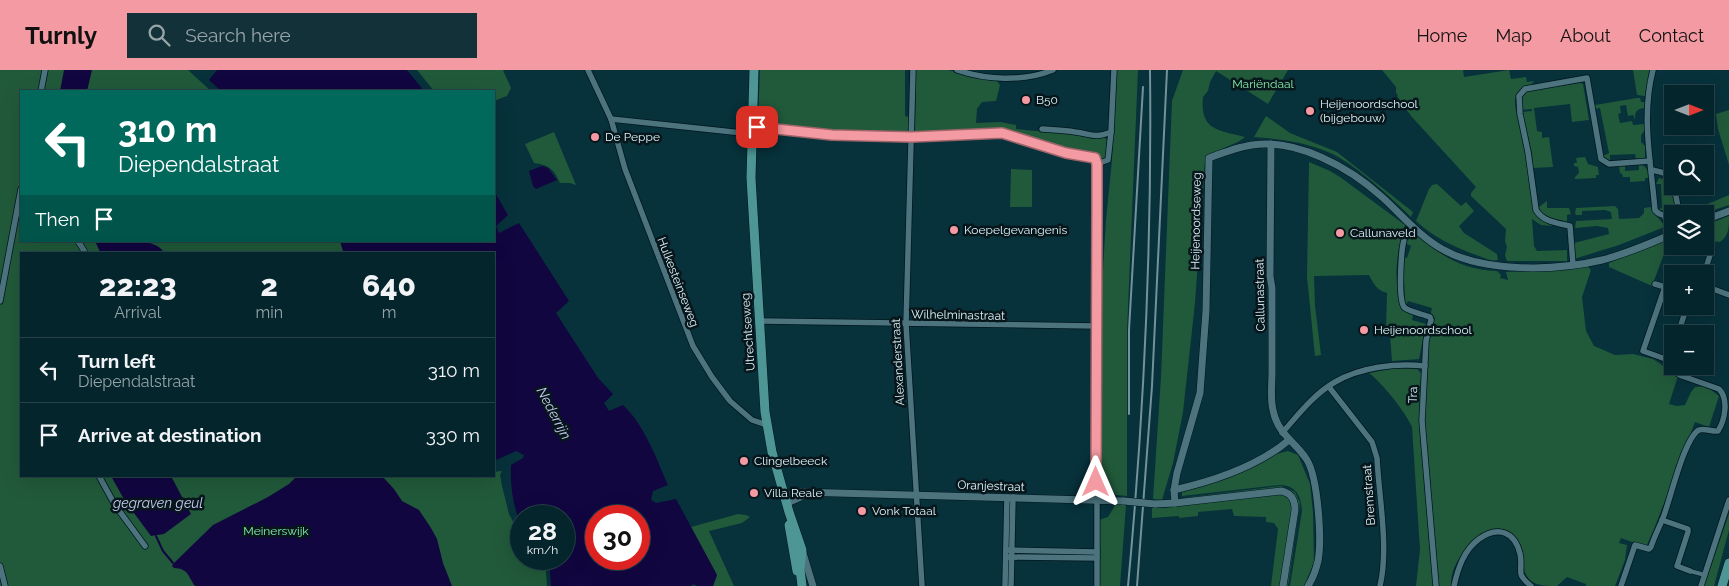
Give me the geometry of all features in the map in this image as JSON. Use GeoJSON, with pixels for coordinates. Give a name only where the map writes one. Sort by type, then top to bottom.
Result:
{"type":"FeatureCollection","features":[{"type":"Feature","properties":{"kind":"main road","name":"Utrechtseweg"},"geometry":{"type":"LineString","coordinates":[[754,70],[751,178],[767,425],[772,452],[802,550]]}},
{"type":"Feature","properties":{"kind":"main road"},"geometry":{"type":"LineString","coordinates":[[786,502],[794,560],[801,586]]}},
{"type":"Feature","properties":{"kind":"main road"},"geometry":{"type":"LineString","coordinates":[[801,586],[802,550]]}},
{"type":"Feature","properties":{"kind":"main road"},"geometry":{"type":"LineString","coordinates":[[1722,586],[1729,563]]}},
{"type":"Feature","properties":{"kind":"street"},"geometry":{"type":"LineString","coordinates":[[40,90],[45,70]]}},
{"type":"Feature","properties":{"kind":"street","name":"Hulkesteinseweg"},"geometry":{"type":"LineString","coordinates":[[588,70],[611,119],[625,169],[693,346],[712,378],[730,401],[752,420],[767,425]]}},
{"type":"Feature","properties":{"kind":"street","name":"Alexanderstraat"},"geometry":{"type":"LineString","coordinates":[[913,70],[906,324],[922,586]]}},
{"type":"Feature","properties":{"kind":"street"},"geometry":{"type":"LineString","coordinates":[[957,70],[998,78],[1039,74],[1053,70]]}},
{"type":"Feature","properties":{"kind":"street"},"geometry":{"type":"LineString","coordinates":[[1097,164],[1108,160],[1114,70]]}},
{"type":"Feature","properties":{"kind":"street","name":"Heijenoordseweg"},"geometry":{"type":"LineString","coordinates":[[1653,70],[1648,96],[1647,119],[1650,161],[1655,210],[1657,213],[1664,215]]}},
{"type":"Feature","properties":{"kind":"street"},"geometry":{"type":"LineString","coordinates":[[1573,265],[1570,226],[1547,220],[1539,215],[1536,210],[1528,152],[1518,102],[1519,96],[1522,92],[1538,86],[1587,78],[1601,159],[1608,164],[1650,161]]}},
{"type":"Feature","properties":{"kind":"street"},"geometry":{"type":"LineString","coordinates":[[611,119],[752,131],[832,135],[912,137],[1002,133],[1066,153],[1095,158],[1097,164],[1097,586]]}},
{"type":"Feature","properties":{"kind":"street"},"geometry":{"type":"LineString","coordinates":[[1042,129],[1077,132],[1092,136],[1111,132]]}},
{"type":"Feature","properties":{"kind":"street","name":"Heijenoordseweg"},"geometry":{"type":"LineString","coordinates":[[1175,504],[1174,490],[1200,393],[1206,311],[1209,158],[1252,145],[1271,144],[1303,150],[1345,170],[1381,196],[1412,227],[1442,249],[1486,265],[1538,267],[1602,264],[1664,237]]}},
{"type":"Feature","properties":{"kind":"street","name":"Callunastraat"},"geometry":{"type":"LineString","coordinates":[[1271,144],[1272,408],[1282,433],[1300,450],[1308,462],[1316,486],[1318,561],[1314,577],[1308,586]]}},
{"type":"Feature","properties":{"kind":"street"},"geometry":{"type":"LineString","coordinates":[[1652,170],[1667,175],[1679,205]]}},
{"type":"Feature","properties":{"kind":"street"},"geometry":{"type":"LineString","coordinates":[[0,301],[20,201]]}},
{"type":"Feature","properties":{"kind":"street"},"geometry":{"type":"LineString","coordinates":[[1714,217],[1729,211]]}},
{"type":"Feature","properties":{"kind":"street","name":"Tra"},"geometry":{"type":"LineString","coordinates":[[1412,227],[1404,238],[1400,257],[1402,291],[1403,305],[1406,308],[1430,317],[1431,320],[1426,341],[1422,421],[1436,586]]}},
{"type":"Feature","properties":{"kind":"street"},"geometry":{"type":"LineString","coordinates":[[1655,284],[1665,287],[1643,351],[1664,359]]}},
{"type":"Feature","properties":{"kind":"street"},"geometry":{"type":"LineString","coordinates":[[1714,289],[1729,294]]}},
{"type":"Feature","properties":{"kind":"street","name":"Wilhelminastraat"},"geometry":{"type":"LineString","coordinates":[[759,321],[1096,326]]}},
{"type":"Feature","properties":{"kind":"street"},"geometry":{"type":"LineString","coordinates":[[1282,433],[1302,410],[1329,387],[1346,377],[1368,370],[1396,365],[1425,366]]}},
{"type":"Feature","properties":{"kind":"street"},"geometry":{"type":"LineString","coordinates":[[1621,586],[1635,545],[1649,549],[1662,520],[1686,450],[1692,438],[1702,429],[1716,432],[1719,429],[1725,410],[1725,401],[1720,389],[1681,375]]}},
{"type":"Feature","properties":{"kind":"street","name":"Bremstraat"},"geometry":{"type":"LineString","coordinates":[[1329,387],[1372,442],[1375,449],[1384,555],[1380,586]]}},
{"type":"Feature","properties":{"kind":"street"},"geometry":{"type":"LineString","coordinates":[[1174,490],[1218,478],[1268,456],[1289,440]]}},
{"type":"Feature","properties":{"kind":"street"},"geometry":{"type":"LineString","coordinates":[[99,477],[114,505],[145,546]]}},
{"type":"Feature","properties":{"kind":"street","name":"Oranjestraat"},"geometry":{"type":"LineString","coordinates":[[786,502],[800,492],[1010,497],[1175,504],[1281,491],[1291,495],[1294,499],[1296,510],[1283,586]]}},
{"type":"Feature","properties":{"kind":"street"},"geometry":{"type":"LineString","coordinates":[[1010,497],[1009,553],[1011,586]]}},
{"type":"Feature","properties":{"kind":"street"},"geometry":{"type":"LineString","coordinates":[[1701,586],[1729,501]]}},
{"type":"Feature","properties":{"kind":"street"},"geometry":{"type":"LineString","coordinates":[[1662,520],[1688,528],[1677,566],[1705,575]]}},
{"type":"Feature","properties":{"kind":"street"},"geometry":{"type":"LineString","coordinates":[[1454,586],[1457,571],[1462,560],[1477,540],[1492,532],[1503,532],[1514,540],[1521,559],[1521,573],[1531,586]]}},
{"type":"Feature","properties":{"kind":"street","name":"Utrechtseweg"},"geometry":{"type":"LineString","coordinates":[[802,550],[813,586]]}},
{"type":"Feature","properties":{"kind":"street"},"geometry":{"type":"LineString","coordinates":[[1009,553],[1097,555]]}},
{"type":"Feature","properties":{"kind":"street"},"geometry":{"type":"LineString","coordinates":[[1005,586],[1009,553]]}},
{"type":"Feature","properties":{"kind":"street"},"geometry":{"type":"LineString","coordinates":[[0,566],[4,586]]}},
{"type":"Feature","properties":{"kind":"green space","name":"Meinerswijk"},"geometry":{"type":"Polygon","coordinates":[[[0,70],[188,70],[210,90],[20,90],[20,242],[340,242],[343,252],[20,252],[20,477],[495,477],[495,472],[502,471],[500,475],[510,516],[510,570],[546,570],[547,586],[0,586],[0,70]]]}},
{"type":"Feature","properties":{"kind":"green space"},"geometry":{"type":"Polygon","coordinates":[[[417,70],[503,70],[511,88],[507,96],[495,101],[495,90],[433,90],[417,70]]]}},
{"type":"Feature","properties":{"kind":"green space"},"geometry":{"type":"Polygon","coordinates":[[[760,70],[905,70],[905,116],[909,117],[909,133],[832,132],[760,125],[758,121],[760,70]]]}},
{"type":"Feature","properties":{"kind":"green space"},"geometry":{"type":"Polygon","coordinates":[[[916,70],[948,70],[997,81],[1000,85],[996,101],[982,102],[977,109],[976,123],[1000,122],[1016,125],[1016,129],[1077,133],[1091,138],[1104,137],[1108,141],[1106,157],[1103,159],[1091,154],[1077,153],[1002,130],[915,134],[916,70]]]}},
{"type":"Feature","properties":{"kind":"green space"},"geometry":{"type":"Polygon","coordinates":[[[1116,70],[1138,70],[1127,331],[1127,496],[1116,495],[1111,487],[1099,484],[1100,317],[1112,160],[1116,70]]]}},
{"type":"Feature","properties":{"kind":"green space","name":"Mariëndaal"},"geometry":{"type":"Polygon","coordinates":[[[1183,70],[1288,70],[1268,104],[1216,71],[1208,91],[1203,97],[1204,116],[1212,127],[1245,137],[1213,154],[1205,161],[1195,303],[1183,412],[1173,463],[1162,500],[1153,499],[1161,377],[1172,101],[1183,70]]]}},
{"type":"Feature","properties":{"kind":"green space"},"geometry":{"type":"Polygon","coordinates":[[[1382,70],[1463,70],[1464,77],[1509,70],[1511,79],[1526,77],[1527,82],[1534,81],[1531,85],[1523,87],[1519,91],[1515,99],[1515,106],[1522,133],[1532,196],[1542,219],[1552,226],[1541,225],[1532,219],[1534,246],[1537,251],[1567,250],[1567,261],[1507,261],[1505,255],[1507,247],[1505,241],[1506,229],[1471,196],[1476,187],[1411,116],[1397,96],[1396,87],[1382,70]]]}},
{"type":"Feature","properties":{"kind":"green space"},"geometry":{"type":"Polygon","coordinates":[[[1633,70],[1650,70],[1645,96],[1637,95],[1633,70]]]}},
{"type":"Feature","properties":{"kind":"green space"},"geometry":{"type":"Polygon","coordinates":[[[1583,84],[1589,120],[1572,122],[1570,104],[1534,108],[1537,131],[1542,132],[1542,138],[1549,137],[1553,167],[1533,168],[1532,153],[1522,112],[1532,111],[1532,109],[1522,110],[1521,97],[1527,91],[1583,84]]]}},
{"type":"Feature","properties":{"kind":"green space"},"geometry":{"type":"Polygon","coordinates":[[[1640,98],[1641,102],[1645,102],[1644,108],[1636,111],[1635,120],[1633,115],[1628,116],[1626,105],[1620,106],[1621,113],[1618,114],[1620,123],[1632,121],[1633,125],[1644,124],[1641,142],[1645,146],[1645,157],[1643,159],[1636,159],[1635,154],[1610,155],[1610,160],[1607,160],[1603,156],[1609,153],[1600,108],[1595,109],[1595,105],[1640,98]]]}},
{"type":"Feature","properties":{"kind":"green space"},"geometry":{"type":"Polygon","coordinates":[[[1729,110],[1729,165],[1718,129],[1716,114],[1729,110]]]}},
{"type":"Feature","properties":{"kind":"green space"},"geometry":{"type":"Polygon","coordinates":[[[1266,116],[1290,133],[1337,152],[1413,212],[1411,217],[1368,178],[1340,158],[1309,145],[1254,137],[1266,116]]]}},
{"type":"Feature","properties":{"kind":"green space"},"geometry":{"type":"Polygon","coordinates":[[[554,132],[576,185],[560,183],[556,174],[550,168],[534,163],[525,144],[554,132]]]}},
{"type":"Feature","properties":{"kind":"green space"},"geometry":{"type":"Polygon","coordinates":[[[1585,157],[1588,164],[1598,167],[1599,175],[1596,175],[1596,178],[1575,179],[1579,173],[1578,167],[1574,166],[1574,163],[1577,163],[1576,158],[1585,157]]]}},
{"type":"Feature","properties":{"kind":"green space"},"geometry":{"type":"Polygon","coordinates":[[[1309,162],[1340,177],[1405,225],[1397,260],[1396,277],[1402,310],[1413,315],[1412,320],[1426,324],[1419,359],[1392,361],[1390,335],[1386,329],[1387,293],[1374,284],[1369,275],[1314,276],[1315,306],[1321,355],[1315,356],[1307,277],[1309,162]]]}},
{"type":"Feature","properties":{"kind":"green space"},"geometry":{"type":"Polygon","coordinates":[[[1625,165],[1625,171],[1639,170],[1639,165],[1644,166],[1650,178],[1645,178],[1645,181],[1630,182],[1630,177],[1623,177],[1620,173],[1619,166],[1625,165]]]}},
{"type":"Feature","properties":{"kind":"green space"},"geometry":{"type":"Polygon","coordinates":[[[1011,169],[1032,170],[1032,207],[1010,207],[1011,169]]]}},
{"type":"Feature","properties":{"kind":"green space"},"geometry":{"type":"Polygon","coordinates":[[[1659,178],[1664,179],[1664,195],[1672,195],[1676,205],[1664,205],[1664,211],[1657,210],[1662,208],[1661,184],[1656,184],[1659,178]]]}},
{"type":"Feature","properties":{"kind":"green space"},"geometry":{"type":"Polygon","coordinates":[[[1437,184],[1461,206],[1466,202],[1474,211],[1459,226],[1464,233],[1497,254],[1498,260],[1487,259],[1451,245],[1416,221],[1429,189],[1432,185],[1437,184]]]}},
{"type":"Feature","properties":{"kind":"green space"},"geometry":{"type":"Polygon","coordinates":[[[1729,195],[1729,205],[1714,210],[1714,205],[1705,205],[1729,195]]]}},
{"type":"Feature","properties":{"kind":"green space"},"geometry":{"type":"Polygon","coordinates":[[[1547,201],[1547,208],[1569,208],[1571,214],[1567,215],[1567,222],[1550,218],[1541,211],[1539,207],[1547,201]]]}},
{"type":"Feature","properties":{"kind":"green space"},"geometry":{"type":"Polygon","coordinates":[[[1615,206],[1618,209],[1619,219],[1639,218],[1644,213],[1644,208],[1651,207],[1653,213],[1664,226],[1619,245],[1574,259],[1574,243],[1609,234],[1608,228],[1597,226],[1575,228],[1576,221],[1612,219],[1611,212],[1605,210],[1582,211],[1582,215],[1576,215],[1576,208],[1615,206]]]}},
{"type":"Feature","properties":{"kind":"green space"},"geometry":{"type":"Polygon","coordinates":[[[1729,216],[1727,234],[1720,242],[1714,241],[1714,222],[1729,216]]]}},
{"type":"Feature","properties":{"kind":"green space"},"geometry":{"type":"Polygon","coordinates":[[[1414,234],[1452,260],[1477,269],[1497,271],[1501,275],[1500,278],[1508,280],[1506,272],[1588,267],[1591,270],[1582,297],[1586,331],[1594,346],[1615,355],[1633,354],[1653,359],[1664,366],[1664,375],[1678,376],[1669,404],[1685,405],[1695,387],[1706,386],[1719,396],[1709,427],[1695,422],[1646,547],[1621,538],[1619,543],[1627,545],[1625,560],[1615,586],[1586,586],[1586,584],[1567,577],[1557,586],[1534,583],[1524,571],[1523,553],[1517,540],[1504,529],[1496,529],[1480,537],[1465,551],[1454,569],[1451,586],[1439,586],[1424,414],[1429,340],[1435,318],[1431,313],[1432,308],[1408,301],[1406,305],[1405,303],[1403,257],[1407,258],[1411,246],[1405,243],[1407,237],[1414,234]]]}},
{"type":"Feature","properties":{"kind":"green space"},"geometry":{"type":"Polygon","coordinates":[[[1664,241],[1664,254],[1652,286],[1609,267],[1609,263],[1664,241]]]}},
{"type":"Feature","properties":{"kind":"green space"},"geometry":{"type":"Polygon","coordinates":[[[1396,368],[1417,369],[1421,373],[1419,422],[1434,586],[1416,586],[1420,549],[1412,427],[1393,398],[1369,373],[1396,368]]]}},
{"type":"Feature","properties":{"kind":"green space"},"geometry":{"type":"Polygon","coordinates":[[[1288,451],[1298,455],[1310,484],[1313,513],[1314,562],[1304,586],[1290,586],[1302,511],[1299,496],[1293,489],[1279,485],[1182,496],[1182,492],[1187,491],[1187,489],[1273,455],[1288,451]]]}},
{"type":"Feature","properties":{"kind":"green space"},"geometry":{"type":"Polygon","coordinates":[[[1281,486],[1295,492],[1300,503],[1288,586],[1286,586],[1298,506],[1296,497],[1292,493],[1285,489],[1182,499],[1281,486]]]}},
{"type":"Feature","properties":{"kind":"green space"},"geometry":{"type":"Polygon","coordinates":[[[1281,493],[1289,500],[1292,511],[1280,586],[1271,586],[1278,529],[1274,523],[1266,522],[1266,517],[1234,516],[1232,509],[1198,512],[1198,516],[1152,518],[1152,508],[1281,493]]]}},
{"type":"Feature","properties":{"kind":"green space"},"geometry":{"type":"Polygon","coordinates":[[[1116,504],[1126,505],[1120,586],[1100,586],[1099,520],[1108,517],[1116,504]]]}},
{"type":"Feature","properties":{"kind":"green space"},"geometry":{"type":"Polygon","coordinates":[[[738,514],[750,517],[742,523],[709,531],[734,586],[713,586],[717,575],[691,527],[738,514]]]}},
{"type":"Feature","properties":{"kind":"green space"},"geometry":{"type":"Polygon","coordinates":[[[1729,514],[1729,530],[1714,586],[1704,586],[1729,514]]]}},
{"type":"Feature","properties":{"kind":"water"},"geometry":{"type":"Polygon","coordinates":[[[64,70],[92,70],[87,90],[60,90],[64,70]]]}},
{"type":"Feature","properties":{"kind":"water"},"geometry":{"type":"Polygon","coordinates":[[[217,70],[407,70],[423,90],[220,90],[209,80],[217,70]]]}},
{"type":"Feature","properties":{"kind":"water"},"geometry":{"type":"Polygon","coordinates":[[[542,166],[548,168],[557,180],[536,189],[533,186],[529,171],[542,166]]]}},
{"type":"Feature","properties":{"kind":"water","name":"Nederrijn"},"geometry":{"type":"Polygon","coordinates":[[[495,193],[508,215],[496,226],[499,233],[519,223],[569,301],[556,313],[598,378],[613,394],[604,403],[609,411],[623,405],[644,432],[668,485],[653,491],[651,500],[656,503],[676,499],[717,575],[713,586],[697,586],[694,584],[690,586],[551,586],[550,570],[575,570],[575,505],[515,505],[511,481],[511,465],[523,458],[524,455],[516,451],[495,461],[495,252],[343,252],[340,242],[495,242],[495,193]]]}},
{"type":"Feature","properties":{"kind":"water"},"geometry":{"type":"Polygon","coordinates":[[[95,242],[143,242],[153,244],[163,252],[100,252],[95,242]]]}},
{"type":"Feature","properties":{"kind":"water","name":"gegraven geul"},"geometry":{"type":"Polygon","coordinates":[[[112,477],[172,477],[191,514],[164,534],[151,536],[125,501],[112,477]]]}},
{"type":"Feature","properties":{"kind":"water"},"geometry":{"type":"Polygon","coordinates":[[[296,477],[383,477],[402,501],[419,510],[431,528],[437,539],[443,563],[452,586],[195,586],[185,571],[172,566],[213,525],[289,484],[296,477]]]}},
{"type":"Feature","properties":{"kind":"waterway"},"geometry":{"type":"LineString","coordinates":[[156,536],[163,551],[173,563]]}},
{"type":"Feature","properties":{"kind":"railway"},"geometry":{"type":"LineString","coordinates":[[1128,586],[1134,522],[1146,328],[1150,199],[1150,70]]}},
{"type":"Feature","properties":{"kind":"railway"},"geometry":{"type":"LineString","coordinates":[[1137,586],[1152,386],[1167,70]]}},
{"type":"Feature","properties":{"kind":"railway"},"geometry":{"type":"LineString","coordinates":[[1129,414],[1129,330],[1143,87]]}},
{"type":"Feature","properties":{"kind":"place","name":"B50"},"geometry":{"type":"Point","coordinates":[1026,100]}},
{"type":"Feature","properties":{"kind":"place","name":"Heijenoordschool (bijgebouw)"},"geometry":{"type":"Point","coordinates":[1310,111]}},
{"type":"Feature","properties":{"kind":"place","name":"De Peppe"},"geometry":{"type":"Point","coordinates":[595,137]}},
{"type":"Feature","properties":{"kind":"place","name":"Koepelgevangenis"},"geometry":{"type":"Point","coordinates":[954,230]}},
{"type":"Feature","properties":{"kind":"place","name":"Callunaveld"},"geometry":{"type":"Point","coordinates":[1340,233]}},
{"type":"Feature","properties":{"kind":"place","name":"Heijenoordschool"},"geometry":{"type":"Point","coordinates":[1364,330]}},
{"type":"Feature","properties":{"kind":"place","name":"Clingelbeeck"},"geometry":{"type":"Point","coordinates":[744,461]}},
{"type":"Feature","properties":{"kind":"place","name":"Villa Reale"},"geometry":{"type":"Point","coordinates":[754,493]}},
{"type":"Feature","properties":{"kind":"place","name":"Vonk Totaal"},"geometry":{"type":"Point","coordinates":[862,511]}},
{"type":"Feature","properties":{"kind":"route"},"geometry":{"type":"LineString","coordinates":[[757,127],[832,135],[870,136],[912,137],[988,132],[1002,133],[1066,153],[1095,158],[1097,164],[1096,482]]}}]}
